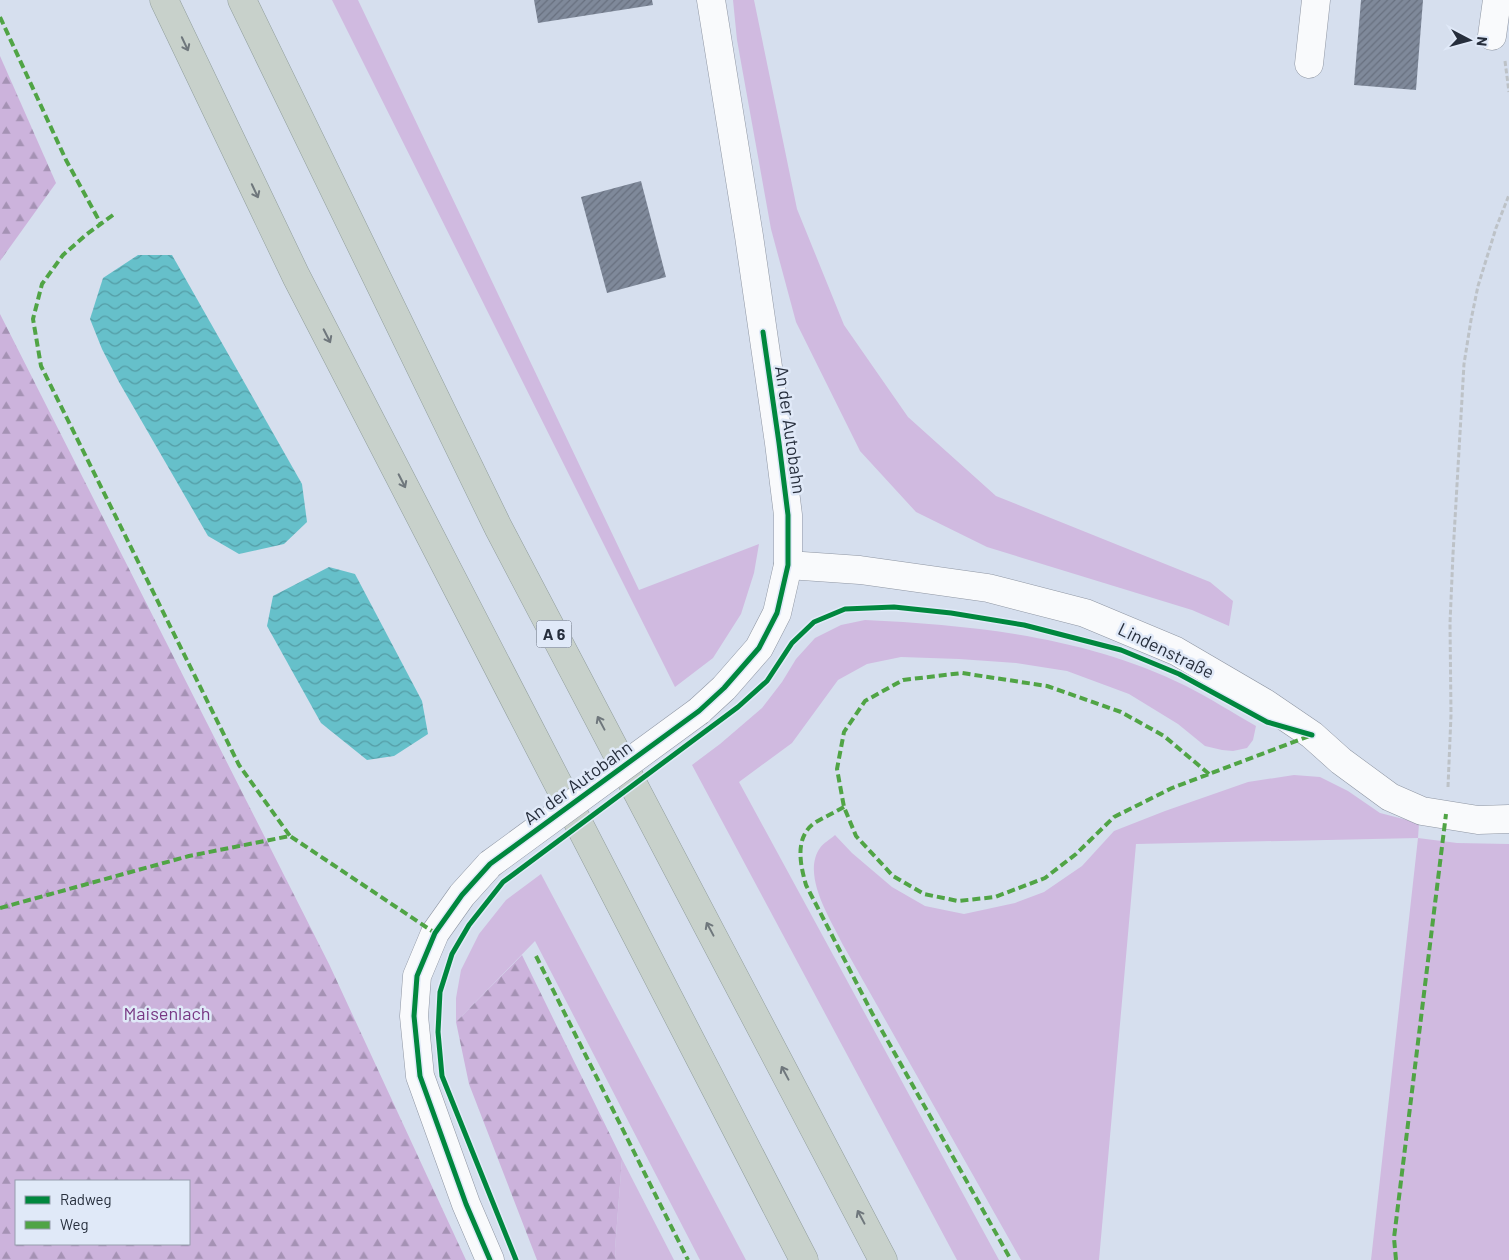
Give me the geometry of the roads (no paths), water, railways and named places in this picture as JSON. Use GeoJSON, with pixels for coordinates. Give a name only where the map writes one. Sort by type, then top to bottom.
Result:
{"type":"FeatureCollection","features":[{"type":"Feature","properties":{"kind":"highway"},"geometry":{"type":"LineString","coordinates":[[164,0],[300,284],[804,1260]]}},
{"type":"Feature","properties":{"kind":"highway","name":"A 6"},"geometry":{"type":"LineString","coordinates":[[242,0],[498,528],[884,1260]]}},
{"type":"Feature","properties":{"kind":"street","name":"An der Autobahn"},"geometry":{"type":"LineString","coordinates":[[490,1260],[466,1204],[420,1076],[414,1016],[418,976],[435,933],[462,896],[490,864],[699,711],[724,688],[759,648],[777,613],[788,565],[788,515],[780,444],[711,0]]}},
{"type":"Feature","properties":{"kind":"street"},"geometry":{"type":"LineString","coordinates":[[1308,64],[1316,0]]}},
{"type":"Feature","properties":{"kind":"street"},"geometry":{"type":"LineString","coordinates":[[1492,36],[1497,0]]}},
{"type":"Feature","properties":{"kind":"street","name":"Lindenstraße"},"geometry":{"type":"LineString","coordinates":[[788,565],[860,570],[988,588],[1085,613],[1176,651],[1265,703],[1312,735],[1341,760],[1390,797],[1422,811],[1478,820],[1509,819]]}},
{"type":"Feature","properties":{"kind":"water"},"geometry":{"type":"Polygon","coordinates":[[[138,255],[172,255],[302,484],[307,522],[284,544],[239,554],[208,536],[102,349],[90,319],[103,278],[138,255]]]}},
{"type":"Feature","properties":{"kind":"water"},"geometry":{"type":"Polygon","coordinates":[[[329,567],[355,574],[422,701],[428,734],[394,756],[367,760],[321,723],[267,626],[273,596],[329,567]]]}},
{"type":"Feature","properties":{"kind":"park label","name":"Maisenlach"},"geometry":{"type":"Point","coordinates":[167,1014]}}]}
